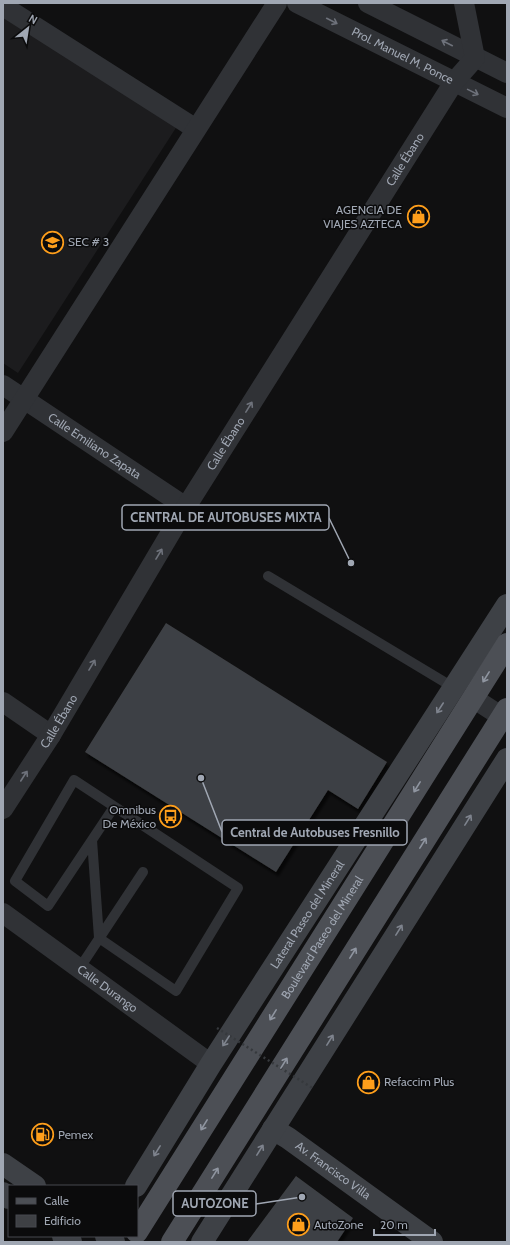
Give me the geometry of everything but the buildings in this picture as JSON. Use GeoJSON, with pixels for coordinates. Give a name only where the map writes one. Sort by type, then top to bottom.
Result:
{"type":"FeatureCollection","features":[{"type":"Feature","properties":{"kind":"main road","name":"Boulevard Paseo del Mineral"},"geometry":{"type":"LineString","coordinates":[[138,1230],[507,644]]}},
{"type":"Feature","properties":{"kind":"main road"},"geometry":{"type":"LineString","coordinates":[[172,1242],[505,715]]}},
{"type":"Feature","properties":{"kind":"street"},"geometry":{"type":"LineString","coordinates":[[3,432],[277,3]]}},
{"type":"Feature","properties":{"kind":"street","name":"Prol. Manuel M. Ponce"},"geometry":{"type":"LineString","coordinates":[[298,3],[507,108]]}},
{"type":"Feature","properties":{"kind":"street"},"geometry":{"type":"LineString","coordinates":[[368,3],[507,73]]}},
{"type":"Feature","properties":{"kind":"street"},"geometry":{"type":"LineString","coordinates":[[464,3],[475,58]]}},
{"type":"Feature","properties":{"kind":"street"},"geometry":{"type":"LineString","coordinates":[[3,6],[196,129]]}},
{"type":"Feature","properties":{"kind":"street","name":"Calle Ébano"},"geometry":{"type":"LineString","coordinates":[[3,809],[51,735],[186,508],[454,82],[475,58]]}},
{"type":"Feature","properties":{"kind":"street","name":"Calle Emiliano Zapata"},"geometry":{"type":"LineString","coordinates":[[3,385],[186,508]]}},
{"type":"Feature","properties":{"kind":"street","name":"Lateral Paseo del Mineral"},"geometry":{"type":"LineString","coordinates":[[140,1179],[211,1064],[507,605]]}},
{"type":"Feature","properties":{"kind":"street"},"geometry":{"type":"LineString","coordinates":[[473,698],[505,715]]}},
{"type":"Feature","properties":{"kind":"street"},"geometry":{"type":"LineString","coordinates":[[3,702],[51,735]]}},
{"type":"Feature","properties":{"kind":"street"},"geometry":{"type":"LineString","coordinates":[[202,1242],[507,759]]}},
{"type":"Feature","properties":{"kind":"street","name":"Calle Durango"},"geometry":{"type":"LineString","coordinates":[[3,913],[211,1064]]}},
{"type":"Feature","properties":{"kind":"street","name":"Av. Francisco Villa"},"geometry":{"type":"LineString","coordinates":[[273,1129],[288,1138],[432,1242]]}},
{"type":"Feature","properties":{"kind":"street"},"geometry":{"type":"LineString","coordinates":[[3,1164],[25,1183]]}},
{"type":"Feature","properties":{"kind":"street"},"geometry":{"type":"LineString","coordinates":[[123,1185],[140,1179]]}},
{"type":"Feature","properties":{"kind":"lane"},"geometry":{"type":"LineString","coordinates":[[268,576],[473,698]]}},
{"type":"Feature","properties":{"kind":"lane"},"geometry":{"type":"LineString","coordinates":[[99,938],[176,991],[238,888],[114,806],[74,780],[15,881],[48,906],[114,806]]}},
{"type":"Feature","properties":{"kind":"lane"},"geometry":{"type":"LineString","coordinates":[[92,840],[99,938]]}},
{"type":"Feature","properties":{"kind":"lane"},"geometry":{"type":"LineString","coordinates":[[79,969],[143,872]]}},
{"type":"Feature","properties":{"kind":"path"},"geometry":{"type":"LineString","coordinates":[[217,1028],[314,1089]]}},
{"type":"Feature","properties":{"kind":"shaded area","name":"SEC # 3"},"geometry":{"type":"Polygon","coordinates":[[[3,12],[181,120],[18,373],[3,363],[3,12]]]}},
{"type":"Feature","properties":{"kind":"place","name":"AGENCIA DE VIAJES AZTECA"},"geometry":{"type":"Point","coordinates":[418,217]}},
{"type":"Feature","properties":{"kind":"place","name":"SEC # 3"},"geometry":{"type":"Point","coordinates":[53,242]}},
{"type":"Feature","properties":{"kind":"place","name":"CENTRAL DE AUTOBUSES MIXTA"},"geometry":{"type":"Point","coordinates":[351,563]}},
{"type":"Feature","properties":{"kind":"place","name":"Central de Autobuses Fresnillo"},"geometry":{"type":"Point","coordinates":[201,778]}},
{"type":"Feature","properties":{"kind":"place","name":"Omnibus De México"},"geometry":{"type":"Point","coordinates":[171,817]}},
{"type":"Feature","properties":{"kind":"place","name":"Refaccim Plus"},"geometry":{"type":"Point","coordinates":[368,1082]}},
{"type":"Feature","properties":{"kind":"place","name":"Pemex"},"geometry":{"type":"Point","coordinates":[42,1135]}},
{"type":"Feature","properties":{"kind":"place","name":"AUTOZONE"},"geometry":{"type":"Point","coordinates":[302,1197]}},
{"type":"Feature","properties":{"kind":"place","name":"AutoZone"},"geometry":{"type":"Point","coordinates":[299,1225]}}]}
